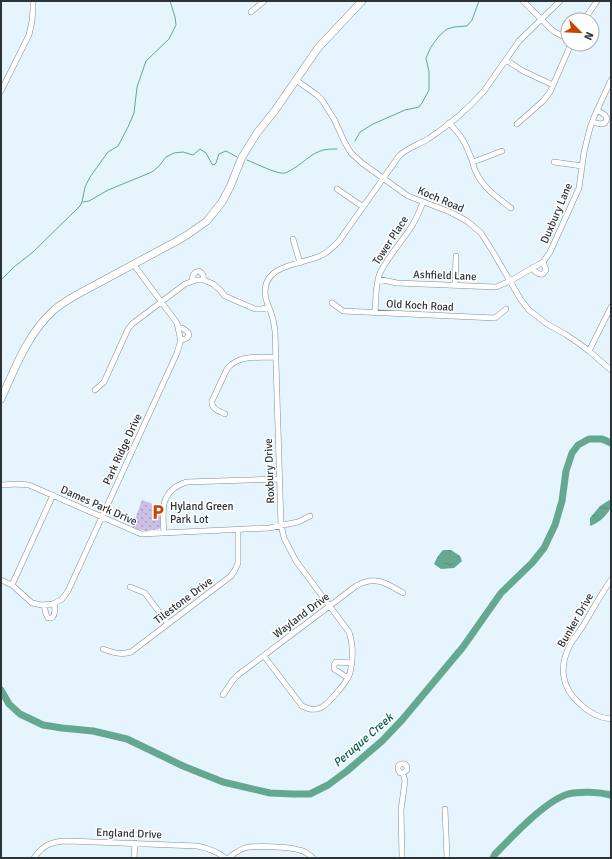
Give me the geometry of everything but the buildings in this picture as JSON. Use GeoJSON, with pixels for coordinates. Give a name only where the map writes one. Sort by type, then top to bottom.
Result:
{"type":"FeatureCollection","features":[{"type":"Feature","properties":{"kind":"main road"},"geometry":{"type":"LineString","coordinates":[[1,399],[34,333],[53,311],[70,299],[187,235],[211,216],[222,202],[230,187],[242,157],[257,132],[276,109],[318,48],[362,1]]}},
{"type":"Feature","properties":{"kind":"street"},"geometry":{"type":"LineString","coordinates":[[1,91],[29,35],[34,9],[33,1]]}},
{"type":"Feature","properties":{"kind":"street"},"geometry":{"type":"LineString","coordinates":[[251,12],[264,1]]}},
{"type":"Feature","properties":{"kind":"street"},"geometry":{"type":"LineString","coordinates":[[522,1],[552,31],[560,35]]}},
{"type":"Feature","properties":{"kind":"street","name":"Roxbury Drive"},"geometry":{"type":"LineString","coordinates":[[264,656],[302,706],[307,709],[319,709],[325,706],[346,682],[350,674],[352,664],[351,640],[349,632],[296,561],[284,538],[281,525],[274,325],[273,316],[266,300],[265,293],[269,278],[274,272],[282,268],[319,256],[330,250],[339,241],[399,156],[403,152],[423,142],[449,123],[478,98],[519,41],[560,1]]}},
{"type":"Feature","properties":{"kind":"street"},"geometry":{"type":"LineString","coordinates":[[589,12],[597,1]]}},
{"type":"Feature","properties":{"kind":"street"},"geometry":{"type":"LineString","coordinates":[[517,124],[543,101],[550,92],[567,52]]}},
{"type":"Feature","properties":{"kind":"street"},"geometry":{"type":"LineString","coordinates":[[506,60],[524,71],[553,85]]}},
{"type":"Feature","properties":{"kind":"street","name":"Koch Road"},"geometry":{"type":"LineString","coordinates":[[296,80],[317,95],[327,106],[344,141],[362,163],[408,196],[450,212],[467,221],[481,233],[521,300],[529,310],[546,324],[565,334],[589,351],[611,370]]}},
{"type":"Feature","properties":{"kind":"street","name":"Duxbury Lane"},"geometry":{"type":"LineString","coordinates":[[532,268],[540,275],[546,270],[543,262],[550,252],[579,188],[584,152],[592,122],[611,80]]}},
{"type":"Feature","properties":{"kind":"street"},"geometry":{"type":"LineString","coordinates":[[592,122],[601,124],[605,123],[607,119],[605,114],[597,110]]}},
{"type":"Feature","properties":{"kind":"street"},"geometry":{"type":"LineString","coordinates":[[449,123],[464,139],[473,162],[475,172],[488,189],[511,208]]}},
{"type":"Feature","properties":{"kind":"street"},"geometry":{"type":"LineString","coordinates":[[473,162],[502,151]]}},
{"type":"Feature","properties":{"kind":"street"},"geometry":{"type":"LineString","coordinates":[[554,162],[582,166]]}},
{"type":"Feature","properties":{"kind":"street"},"geometry":{"type":"LineString","coordinates":[[337,189],[363,207]]}},
{"type":"Feature","properties":{"kind":"street","name":"Tower Place"},"geometry":{"type":"LineString","coordinates":[[375,313],[376,288],[378,279],[385,264],[417,217],[423,202]]}},
{"type":"Feature","properties":{"kind":"street"},"geometry":{"type":"LineString","coordinates":[[293,239],[300,263]]}},
{"type":"Feature","properties":{"kind":"street"},"geometry":{"type":"LineString","coordinates":[[455,285],[456,256]]}},
{"type":"Feature","properties":{"kind":"street"},"geometry":{"type":"LineString","coordinates":[[510,281],[543,262]]}},
{"type":"Feature","properties":{"kind":"street","name":"Park Ridge Drive"},"geometry":{"type":"LineString","coordinates":[[1,580],[12,585],[32,603],[42,606],[44,605],[48,618],[52,618],[56,609],[54,603],[62,599],[68,591],[177,353],[180,337],[177,323],[134,265]]}},
{"type":"Feature","properties":{"kind":"street"},"geometry":{"type":"LineString","coordinates":[[192,281],[193,275],[199,271],[204,276],[203,280]]}},
{"type":"Feature","properties":{"kind":"street","name":"Ashfield Lane"},"geometry":{"type":"LineString","coordinates":[[378,279],[397,283],[496,287],[510,281]]}},
{"type":"Feature","properties":{"kind":"street"},"geometry":{"type":"LineString","coordinates":[[95,390],[104,382],[128,329],[132,324],[184,284],[192,281],[203,280],[213,284],[225,296],[255,309],[269,307]]}},
{"type":"Feature","properties":{"kind":"street","name":"Old Koch Road"},"geometry":{"type":"LineString","coordinates":[[332,303],[343,311],[495,318],[506,309]]}},
{"type":"Feature","properties":{"kind":"street"},"geometry":{"type":"LineString","coordinates":[[589,351],[611,307]]}},
{"type":"Feature","properties":{"kind":"street","name":"Park Ridge Drive"},"geometry":{"type":"LineString","coordinates":[[179,328],[186,330],[189,335],[187,338],[180,341]]}},
{"type":"Feature","properties":{"kind":"street"},"geometry":{"type":"LineString","coordinates":[[225,414],[215,409],[212,401],[227,370],[231,365],[242,358],[275,357]]}},
{"type":"Feature","properties":{"kind":"street"},"geometry":{"type":"LineString","coordinates":[[164,533],[164,502],[169,492],[176,485],[187,482],[279,479]]}},
{"type":"Feature","properties":{"kind":"street","name":"Dames Park Drive"},"geometry":{"type":"LineString","coordinates":[[1,485],[30,485],[141,534],[269,528],[298,522],[310,516]]}},
{"type":"Feature","properties":{"kind":"street"},"geometry":{"type":"LineString","coordinates":[[12,585],[53,496]]}},
{"type":"Feature","properties":{"kind":"street","name":"Tilestone Drive"},"geometry":{"type":"LineString","coordinates":[[103,649],[116,654],[131,652],[231,576],[238,563],[238,530]]}},
{"type":"Feature","properties":{"kind":"street","name":"Wayland Drive"},"geometry":{"type":"LineString","coordinates":[[223,695],[238,675],[356,586],[366,581],[374,580],[382,582],[403,593]]}},
{"type":"Feature","properties":{"kind":"street","name":"Bunker Drive"},"geometry":{"type":"LineString","coordinates":[[611,580],[570,644],[562,668],[568,691],[575,700],[592,714],[602,718],[611,719]]}},
{"type":"Feature","properties":{"kind":"street"},"geometry":{"type":"LineString","coordinates":[[130,587],[145,593],[168,624]]}},
{"type":"Feature","properties":{"kind":"street"},"geometry":{"type":"LineString","coordinates":[[44,605],[54,603]]}},
{"type":"Feature","properties":{"kind":"street"},"geometry":{"type":"LineString","coordinates":[[348,678],[334,669],[334,665],[336,662],[352,664]]}},
{"type":"Feature","properties":{"kind":"street"},"geometry":{"type":"LineString","coordinates":[[402,858],[401,810],[405,781],[403,773]]}},
{"type":"Feature","properties":{"kind":"street"},"geometry":{"type":"LineString","coordinates":[[445,809],[447,858]]}},
{"type":"Feature","properties":{"kind":"street","name":"England Drive"},"geometry":{"type":"LineString","coordinates":[[34,858],[46,846],[59,841],[197,846],[215,851],[225,858]]}},
{"type":"Feature","properties":{"kind":"street"},"geometry":{"type":"LineString","coordinates":[[134,843],[134,858]]}},
{"type":"Feature","properties":{"kind":"street"},"geometry":{"type":"LineString","coordinates":[[229,858],[247,847],[257,846],[294,848],[306,852],[313,858]]}},
{"type":"Feature","properties":{"kind":"shaded area"},"geometry":{"type":"Polygon","coordinates":[[[142,500],[153,504],[161,504],[161,526],[159,529],[146,531],[132,528],[142,500]]]}},
{"type":"Feature","properties":{"kind":"water"},"geometry":{"type":"Polygon","coordinates":[[[611,499],[611,507],[606,515],[590,526],[590,518],[600,506],[611,499]]]}},
{"type":"Feature","properties":{"kind":"water"},"geometry":{"type":"Polygon","coordinates":[[[443,550],[451,550],[460,556],[462,561],[454,568],[441,569],[434,564],[443,550]]]}},
{"type":"Feature","properties":{"kind":"waterway"},"geometry":{"type":"LineString","coordinates":[[1,280],[14,267],[33,252],[80,206],[85,187],[90,177],[108,152],[118,146],[134,113],[137,87],[146,61],[169,39],[176,25],[170,1]]}},
{"type":"Feature","properties":{"kind":"waterway"},"geometry":{"type":"LineString","coordinates":[[355,141],[360,132],[373,124],[405,110],[419,107],[429,90],[429,72],[426,58],[431,47],[439,36],[447,29],[467,26],[472,20],[479,1]]}},
{"type":"Feature","properties":{"kind":"waterway"},"geometry":{"type":"LineString","coordinates":[[83,202],[89,201],[108,190],[152,172],[166,157],[174,153],[183,152],[193,155],[200,149],[206,153],[214,165],[219,154],[226,151],[237,157]]}},
{"type":"Feature","properties":{"kind":"waterway"},"geometry":{"type":"LineString","coordinates":[[247,160],[272,171],[285,173],[295,168],[319,151],[337,149]]}},
{"type":"Feature","properties":{"kind":"waterway","name":"Peruque Creek"},"geometry":{"type":"LineString","coordinates":[[1,690],[9,704],[20,714],[43,725],[93,731],[127,739],[183,766],[223,782],[270,793],[310,794],[328,785],[347,771],[382,741],[402,720],[463,647],[501,593],[532,563],[544,548],[555,525],[562,501],[566,471],[572,453],[578,445],[589,439],[602,439],[611,443]]}},
{"type":"Feature","properties":{"kind":"waterway","name":"Peruque Creek"},"geometry":{"type":"LineString","coordinates":[[493,858],[495,854],[520,829],[540,811],[559,798],[578,792],[611,795]]}},
{"type":"Feature","properties":{"kind":"place","name":"Hyland Green Park Lot"},"geometry":{"type":"Point","coordinates":[158,512]}}]}
